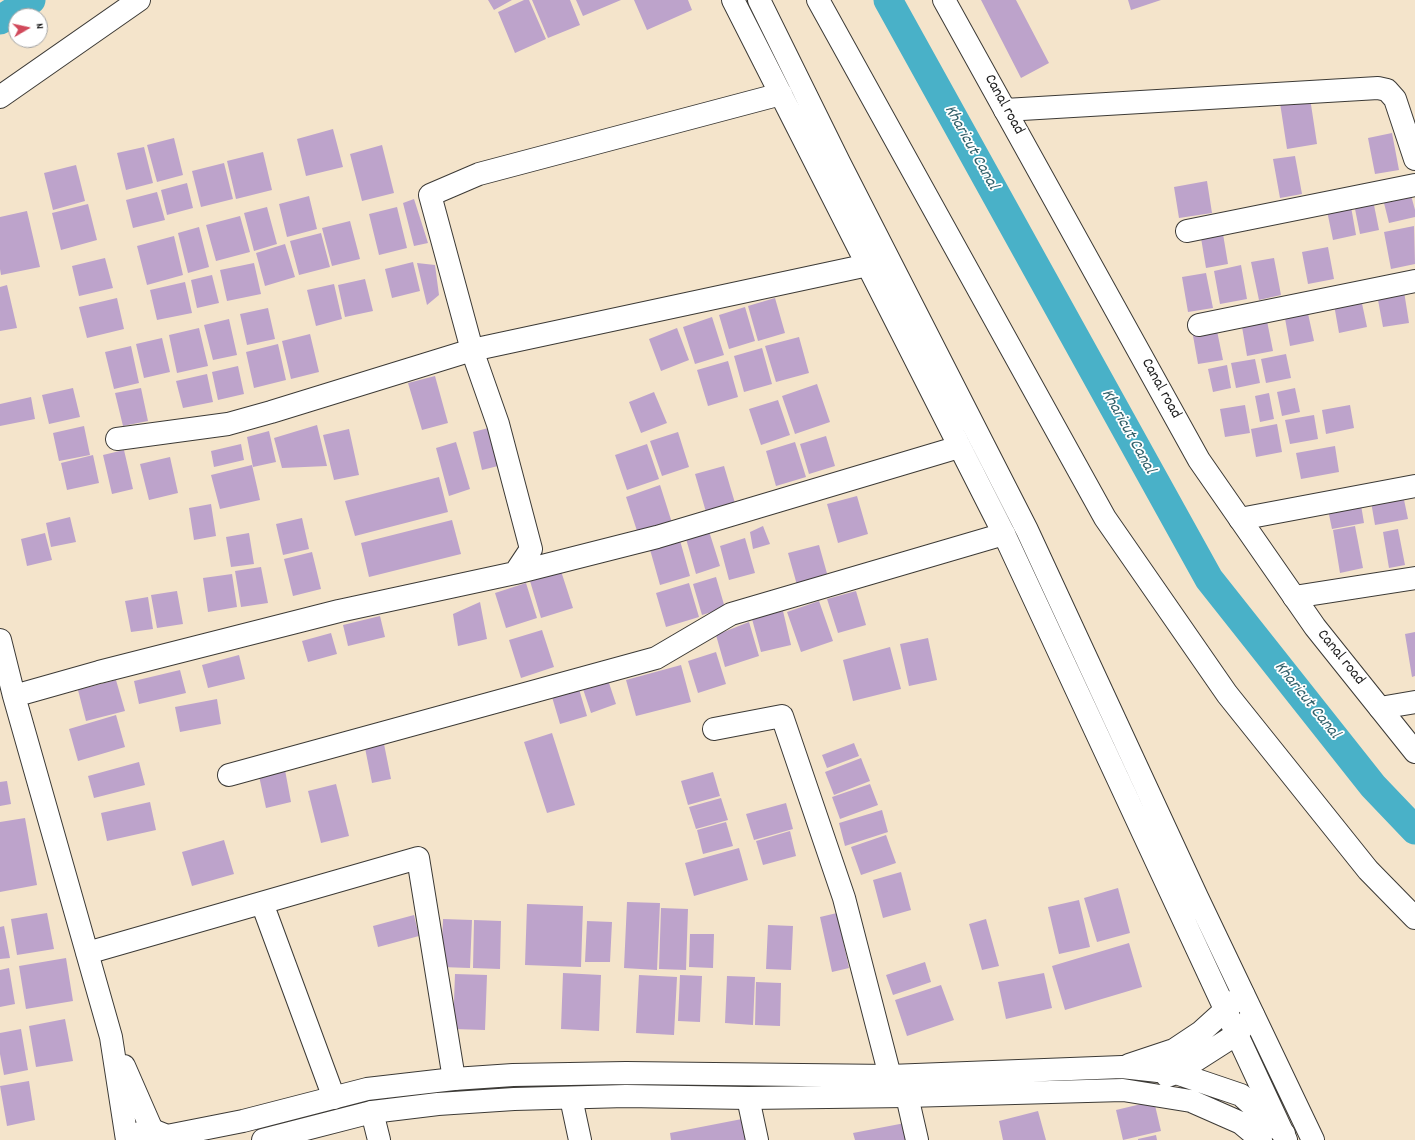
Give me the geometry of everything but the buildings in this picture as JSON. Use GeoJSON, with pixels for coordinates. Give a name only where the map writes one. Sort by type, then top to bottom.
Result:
{"type":"FeatureCollection","features":[{"type":"Feature","properties":{"kind":"street"},"geometry":{"type":"LineString","coordinates":[[0,97],[139,0]]}},
{"type":"Feature","properties":{"kind":"street"},"geometry":{"type":"LineString","coordinates":[[733,0],[1004,534],[1287,1138]]}},
{"type":"Feature","properties":{"kind":"street"},"geometry":{"type":"LineString","coordinates":[[759,0],[839,162],[1027,530],[1243,994],[1313,1140]]}},
{"type":"Feature","properties":{"kind":"street"},"geometry":{"type":"LineString","coordinates":[[818,0],[1106,518],[1227,694],[1368,870],[1415,918]]}},
{"type":"Feature","properties":{"kind":"street","name":"Canal road"},"geometry":{"type":"LineString","coordinates":[[944,0],[1199,460],[1315,627],[1415,752]]}},
{"type":"Feature","properties":{"kind":"street"},"geometry":{"type":"LineString","coordinates":[[1005,110],[1378,88],[1387,90],[1395,99],[1415,159]]}},
{"type":"Feature","properties":{"kind":"street"},"geometry":{"type":"LineString","coordinates":[[515,572],[532,549],[498,424],[472,350],[430,195],[479,174],[781,94]]}},
{"type":"Feature","properties":{"kind":"street"},"geometry":{"type":"LineString","coordinates":[[1187,231],[1415,185]]}},
{"type":"Feature","properties":{"kind":"street"},"geometry":{"type":"LineString","coordinates":[[117,439],[228,424],[272,412],[472,350],[868,265]]}},
{"type":"Feature","properties":{"kind":"street"},"geometry":{"type":"LineString","coordinates":[[1199,325],[1415,281]]}},
{"type":"Feature","properties":{"kind":"street"},"geometry":{"type":"LineString","coordinates":[[14,696],[99,672],[339,611],[515,572],[657,537],[959,447]]}},
{"type":"Feature","properties":{"kind":"street"},"geometry":{"type":"LineString","coordinates":[[1240,519],[1415,486]]}},
{"type":"Feature","properties":{"kind":"street"},"geometry":{"type":"LineString","coordinates":[[229,775],[656,658],[731,614],[1004,534]]}},
{"type":"Feature","properties":{"kind":"street"},"geometry":{"type":"LineString","coordinates":[[1294,596],[1415,578]]}},
{"type":"Feature","properties":{"kind":"street"},"geometry":{"type":"LineString","coordinates":[[0,640],[14,696],[111,1037],[128,1140],[142,1132],[163,1135],[243,1121],[367,1089],[454,1079],[513,1075],[626,1073],[890,1076],[1122,1067],[1176,1073],[1241,1095],[1287,1138]]}},
{"type":"Feature","properties":{"kind":"street"},"geometry":{"type":"LineString","coordinates":[[1380,708],[1415,702]]}},
{"type":"Feature","properties":{"kind":"street"},"geometry":{"type":"LineString","coordinates":[[714,729],[782,716],[844,898],[890,1076]]}},
{"type":"Feature","properties":{"kind":"street"},"geometry":{"type":"LineString","coordinates":[[87,953],[418,858],[454,1079]]}},
{"type":"Feature","properties":{"kind":"street"},"geometry":{"type":"LineString","coordinates":[[262,903],[334,1098]]}},
{"type":"Feature","properties":{"kind":"street"},"geometry":{"type":"LineString","coordinates":[[1122,1067],[1174,1050],[1201,1032],[1243,994]]}},
{"type":"Feature","properties":{"kind":"street"},"geometry":{"type":"LineString","coordinates":[[1123,1090],[1176,1073],[1237,1034],[1253,1015]]}},
{"type":"Feature","properties":{"kind":"street"},"geometry":{"type":"LineString","coordinates":[[111,1037],[163,1135]]}},
{"type":"Feature","properties":{"kind":"street"},"geometry":{"type":"LineString","coordinates":[[1122,1067],[1123,1090]]}},
{"type":"Feature","properties":{"kind":"street"},"geometry":{"type":"LineString","coordinates":[[263,1140],[372,1112],[438,1104],[514,1099],[626,1096],[748,1098],[907,1096],[1123,1090],[1191,1101],[1241,1123],[1261,1140]]}},
{"type":"Feature","properties":{"kind":"street"},"geometry":{"type":"LineString","coordinates":[[907,1096],[917,1140]]}},
{"type":"Feature","properties":{"kind":"street"},"geometry":{"type":"LineString","coordinates":[[571,1098],[580,1140]]}},
{"type":"Feature","properties":{"kind":"street"},"geometry":{"type":"LineString","coordinates":[[748,1098],[757,1140]]}},
{"type":"Feature","properties":{"kind":"street"},"geometry":{"type":"LineString","coordinates":[[372,1112],[379,1140]]}},
{"type":"Feature","properties":{"kind":"waterway","name":"Kharicut Canal"},"geometry":{"type":"LineString","coordinates":[[0,20],[31,0]]}},
{"type":"Feature","properties":{"kind":"waterway","name":"Kharicut Canal"},"geometry":{"type":"LineString","coordinates":[[888,0],[1209,579],[1373,786],[1415,830]]}}]}
